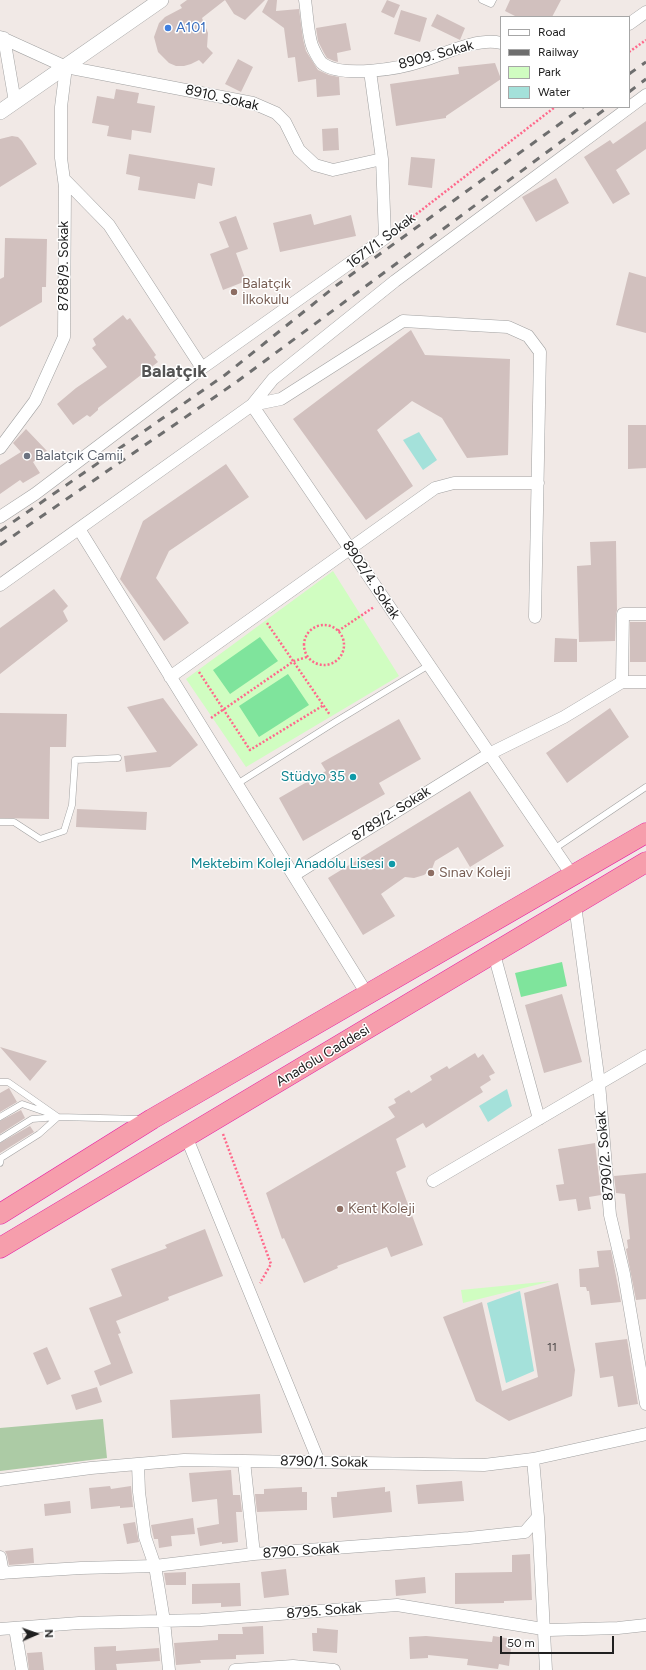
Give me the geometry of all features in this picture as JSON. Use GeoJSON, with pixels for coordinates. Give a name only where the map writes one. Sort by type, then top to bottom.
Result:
{"type":"FeatureCollection","features":[{"type":"Feature","properties":{"kind":"highway"},"geometry":{"type":"LineString","coordinates":[[0,1214],[152,1118],[646,833]]}},
{"type":"Feature","properties":{"kind":"highway","name":"Anadolu Caddesi"},"geometry":{"type":"LineString","coordinates":[[0,1248],[186,1136],[576,906],[646,862]]}},
{"type":"Feature","properties":{"kind":"street"},"geometry":{"type":"LineString","coordinates":[[0,112],[160,0]]}},
{"type":"Feature","properties":{"kind":"street","name":"8909. Sokak"},"geometry":{"type":"LineString","coordinates":[[305,0],[312,47],[322,64],[342,71],[370,71],[420,62],[450,50],[485,42],[492,41],[500,43]]}},
{"type":"Feature","properties":{"kind":"street"},"geometry":{"type":"LineString","coordinates":[[630,23],[646,12]]}},
{"type":"Feature","properties":{"kind":"street"},"geometry":{"type":"LineString","coordinates":[[2,37],[15,102]]}},
{"type":"Feature","properties":{"kind":"street","name":"8910. Sokak"},"geometry":{"type":"LineString","coordinates":[[2,37],[66,67],[253,103],[276,113],[285,122],[299,150],[316,165],[332,170],[382,159]]}},
{"type":"Feature","properties":{"kind":"street","name":"8788/9. Sokak"},"geometry":{"type":"LineString","coordinates":[[0,448],[35,401],[64,337],[64,179],[61,158],[60,107],[66,67]]}},
{"type":"Feature","properties":{"kind":"street"},"geometry":{"type":"LineString","coordinates":[[370,71],[382,159],[385,238]]}},
{"type":"Feature","properties":{"kind":"street"},"geometry":{"type":"LineString","coordinates":[[630,107],[646,95]]}},
{"type":"Feature","properties":{"kind":"street"},"geometry":{"type":"LineString","coordinates":[[0,585],[252,405],[274,380],[395,281],[628,108]]}},
{"type":"Feature","properties":{"kind":"street"},"geometry":{"type":"LineString","coordinates":[[64,179],[109,225],[202,368]]}},
{"type":"Feature","properties":{"kind":"street","name":"1671/1. Sokak"},"geometry":{"type":"LineString","coordinates":[[0,517],[35,494],[202,368],[385,238]]}},
{"type":"Feature","properties":{"kind":"street"},"geometry":{"type":"LineString","coordinates":[[252,405],[281,399],[403,321],[508,327],[528,336],[540,352],[535,617]]}},
{"type":"Feature","properties":{"kind":"street","name":"8902/4. Sokak"},"geometry":{"type":"LineString","coordinates":[[252,405],[572,876]]}},
{"type":"Feature","properties":{"kind":"street"},"geometry":{"type":"LineString","coordinates":[[170,676],[435,488],[454,483],[538,483]]}},
{"type":"Feature","properties":{"kind":"street"},"geometry":{"type":"LineString","coordinates":[[79,529],[367,994]]}},
{"type":"Feature","properties":{"kind":"street"},"geometry":{"type":"LineString","coordinates":[[622,682],[623,614],[646,614]]}},
{"type":"Feature","properties":{"kind":"street"},"geometry":{"type":"LineString","coordinates":[[489,754],[564,717],[622,682],[646,682]]}},
{"type":"Feature","properties":{"kind":"street","name":"8789/2. Sokak"},"geometry":{"type":"LineString","coordinates":[[294,875],[489,754]]}},
{"type":"Feature","properties":{"kind":"street","name":"8790/2. Sokak"},"geometry":{"type":"LineString","coordinates":[[576,906],[599,1083],[610,1215],[624,1274],[646,1404]]}},
{"type":"Feature","properties":{"kind":"street"},"geometry":{"type":"LineString","coordinates":[[494,954],[539,1119]]}},
{"type":"Feature","properties":{"kind":"street"},"geometry":{"type":"LineString","coordinates":[[433,1182],[646,1056]]}},
{"type":"Feature","properties":{"kind":"street"},"geometry":{"type":"LineString","coordinates":[[186,1136],[319,1462]]}},
{"type":"Feature","properties":{"kind":"street","name":"8790/1. Sokak"},"geometry":{"type":"LineString","coordinates":[[0,1480],[184,1460],[484,1465],[533,1459],[646,1434]]}},
{"type":"Feature","properties":{"kind":"street"},"geometry":{"type":"LineString","coordinates":[[533,1459],[538,1517],[546,1670]]}},
{"type":"Feature","properties":{"kind":"street"},"geometry":{"type":"LineString","coordinates":[[244,1461],[254,1554]]}},
{"type":"Feature","properties":{"kind":"street"},"geometry":{"type":"LineString","coordinates":[[138,1464],[139,1492],[145,1537],[155,1566],[164,1621],[168,1670]]}},
{"type":"Feature","properties":{"kind":"street","name":"8790. Sokak"},"geometry":{"type":"LineString","coordinates":[[2,1573],[80,1568],[155,1566],[254,1554],[469,1538],[525,1532],[538,1517]]}},
{"type":"Feature","properties":{"kind":"street"},"geometry":{"type":"LineString","coordinates":[[0,1557],[2,1573]]}},
{"type":"Feature","properties":{"kind":"street","name":"8795. Sokak"},"geometry":{"type":"LineString","coordinates":[[0,1629],[79,1623],[164,1621],[262,1616],[396,1605],[543,1629],[618,1628],[646,1625]]}},
{"type":"Feature","properties":{"kind":"street"},"geometry":{"type":"LineString","coordinates":[[15,1628],[22,1670]]}},
{"type":"Feature","properties":{"kind":"street"},"geometry":{"type":"LineString","coordinates":[[235,1670],[293,1666],[334,1670]]}},
{"type":"Feature","properties":{"kind":"lane"},"geometry":{"type":"LineString","coordinates":[[482,0],[491,4],[493,0]]}},
{"type":"Feature","properties":{"kind":"lane"},"geometry":{"type":"LineString","coordinates":[[237,784],[335,722],[429,666]]}},
{"type":"Feature","properties":{"kind":"lane"},"geometry":{"type":"LineString","coordinates":[[0,822],[14,822],[40,839],[64,831],[72,805],[75,760],[118,758]]}},
{"type":"Feature","properties":{"kind":"lane"},"geometry":{"type":"LineString","coordinates":[[554,849],[646,787]]}},
{"type":"Feature","properties":{"kind":"lane"},"geometry":{"type":"LineString","coordinates":[[0,1082],[8,1082],[58,1117]]}},
{"type":"Feature","properties":{"kind":"lane"},"geometry":{"type":"LineString","coordinates":[[0,1117],[22,1104],[58,1117]]}},
{"type":"Feature","properties":{"kind":"lane"},"geometry":{"type":"LineString","coordinates":[[0,1139],[32,1119],[58,1117],[152,1118]]}},
{"type":"Feature","properties":{"kind":"lane"},"geometry":{"type":"LineString","coordinates":[[0,1163],[1,1158],[39,1134],[58,1117]]}},
{"type":"Feature","properties":{"kind":"path"},"geometry":{"type":"LineString","coordinates":[[630,51],[646,40]]}},
{"type":"Feature","properties":{"kind":"path","name":"1671/1. Sokak"},"geometry":{"type":"LineString","coordinates":[[385,238],[554,108]]}},
{"type":"Feature","properties":{"kind":"path"},"geometry":{"type":"LineString","coordinates":[[338,631],[384,599]]}},
{"type":"Feature","properties":{"kind":"path"},"geometry":{"type":"LineString","coordinates":[[260,612],[335,722]]}},
{"type":"Feature","properties":{"kind":"path"},"geometry":{"type":"LineString","coordinates":[[320,626],[333,627],[338,631],[343,642],[343,649],[337,660],[326,665],[319,665],[307,657],[304,651],[304,644],[305,638],[309,632],[320,626]]}},
{"type":"Feature","properties":{"kind":"path"},"geometry":{"type":"LineString","coordinates":[[201,725],[294,661],[307,657]]}},
{"type":"Feature","properties":{"kind":"path"},"geometry":{"type":"LineString","coordinates":[[192,661],[250,750],[324,705]]}},
{"type":"Feature","properties":{"kind":"path"},"geometry":{"type":"LineString","coordinates":[[218,1118],[271,1264],[252,1296]]}},
{"type":"Feature","properties":{"kind":"green space"},"geometry":{"type":"Polygon","coordinates":[[[333,571],[399,676],[246,767],[186,679],[333,571]]]}},
{"type":"Feature","properties":{"kind":"green space"},"geometry":{"type":"Polygon","coordinates":[[[260,637],[278,661],[230,694],[213,670],[260,637]]]}},
{"type":"Feature","properties":{"kind":"green space"},"geometry":{"type":"Polygon","coordinates":[[[288,674],[309,705],[259,737],[239,706],[288,674]]]}},
{"type":"Feature","properties":{"kind":"green space"},"geometry":{"type":"Polygon","coordinates":[[[562,962],[567,986],[521,997],[515,973],[562,962]]]}},
{"type":"Feature","properties":{"kind":"green space"},"geometry":{"type":"Polygon","coordinates":[[[552,1281],[463,1303],[461,1290],[552,1281]]]}},
{"type":"Feature","properties":{"kind":"green space"},"geometry":{"type":"Polygon","coordinates":[[[103,1419],[107,1458],[0,1471],[0,1428],[103,1419]]]}},
{"type":"Feature","properties":{"kind":"water"},"geometry":{"type":"Polygon","coordinates":[[[419,432],[437,460],[423,470],[403,440],[419,432]]]}},
{"type":"Feature","properties":{"kind":"water"},"geometry":{"type":"Polygon","coordinates":[[[507,1089],[512,1106],[488,1122],[479,1106],[507,1089]]]}},
{"type":"Feature","properties":{"kind":"water"},"geometry":{"type":"Polygon","coordinates":[[[520,1291],[534,1371],[506,1383],[487,1303],[520,1291]]]}},
{"type":"Feature","properties":{"kind":"building"},"geometry":{"type":"Polygon","coordinates":[[[187,0],[225,0],[202,18],[208,33],[207,47],[213,53],[203,64],[199,60],[184,66],[176,66],[169,63],[158,52],[154,37],[159,23],[165,17],[182,8],[180,5],[187,0]]]}},
{"type":"Feature","properties":{"kind":"building"},"geometry":{"type":"Polygon","coordinates":[[[225,0],[265,0],[245,20],[234,14],[225,0]]]}},
{"type":"Feature","properties":{"kind":"building"},"geometry":{"type":"Polygon","coordinates":[[[268,0],[277,0],[276,11],[299,9],[306,51],[318,70],[329,75],[339,77],[340,95],[317,97],[316,79],[298,82],[295,57],[288,58],[284,28],[262,12],[268,0]]]}},
{"type":"Feature","properties":{"kind":"building"},"geometry":{"type":"Polygon","coordinates":[[[387,0],[400,5],[394,18],[381,12],[387,0]]]}},
{"type":"Feature","properties":{"kind":"building"},"geometry":{"type":"Polygon","coordinates":[[[510,0],[561,0],[553,16],[515,16],[505,11],[510,0]]]}},
{"type":"Feature","properties":{"kind":"building"},"geometry":{"type":"Polygon","coordinates":[[[401,10],[427,18],[420,42],[394,34],[401,10]]]}},
{"type":"Feature","properties":{"kind":"building"},"geometry":{"type":"Polygon","coordinates":[[[437,14],[465,28],[460,40],[431,26],[437,14]]]}},
{"type":"Feature","properties":{"kind":"building"},"geometry":{"type":"Polygon","coordinates":[[[346,23],[351,50],[337,53],[338,62],[334,61],[327,58],[324,53],[318,41],[316,28],[346,23]]]}},
{"type":"Feature","properties":{"kind":"building"},"geometry":{"type":"Polygon","coordinates":[[[238,59],[253,67],[241,92],[225,84],[238,59]]]}},
{"type":"Feature","properties":{"kind":"building"},"geometry":{"type":"Polygon","coordinates":[[[495,63],[500,80],[446,116],[446,118],[396,126],[390,84],[459,74],[458,67],[495,63]]]}},
{"type":"Feature","properties":{"kind":"building"},"geometry":{"type":"Polygon","coordinates":[[[116,89],[139,93],[137,103],[155,106],[151,133],[132,130],[131,140],[107,136],[109,126],[92,123],[97,96],[114,99],[116,89]]]}},
{"type":"Feature","properties":{"kind":"building"},"geometry":{"type":"Polygon","coordinates":[[[646,121],[646,149],[616,170],[630,194],[613,204],[584,157],[610,140],[613,144],[646,121]]]}},
{"type":"Feature","properties":{"kind":"building"},"geometry":{"type":"Polygon","coordinates":[[[338,128],[339,150],[323,151],[322,129],[338,128]]]}},
{"type":"Feature","properties":{"kind":"building"},"geometry":{"type":"Polygon","coordinates":[[[12,136],[18,137],[22,141],[37,164],[0,187],[0,139],[12,136]]]}},
{"type":"Feature","properties":{"kind":"building"},"geometry":{"type":"Polygon","coordinates":[[[129,154],[215,168],[212,186],[198,183],[195,199],[138,190],[140,177],[126,174],[129,154]]]}},
{"type":"Feature","properties":{"kind":"building"},"geometry":{"type":"Polygon","coordinates":[[[411,157],[435,159],[432,188],[408,185],[411,157]]]}},
{"type":"Feature","properties":{"kind":"building"},"geometry":{"type":"Polygon","coordinates":[[[556,178],[569,203],[536,222],[522,197],[556,178]]]}},
{"type":"Feature","properties":{"kind":"building"},"geometry":{"type":"Polygon","coordinates":[[[311,214],[314,225],[351,215],[356,236],[280,252],[273,223],[311,214]]]}},
{"type":"Feature","properties":{"kind":"building"},"geometry":{"type":"Polygon","coordinates":[[[236,216],[248,249],[236,253],[246,281],[223,290],[210,254],[229,247],[219,222],[236,216]]]}},
{"type":"Feature","properties":{"kind":"building"},"geometry":{"type":"Polygon","coordinates":[[[5,238],[47,239],[46,287],[42,287],[42,302],[0,327],[0,279],[4,277],[5,238]]]}},
{"type":"Feature","properties":{"kind":"building"},"geometry":{"type":"Polygon","coordinates":[[[629,272],[646,277],[646,333],[616,325],[629,272]]]}},
{"type":"Feature","properties":{"kind":"building"},"geometry":{"type":"Polygon","coordinates":[[[123,315],[127,320],[130,318],[156,355],[154,357],[158,362],[98,408],[98,410],[90,417],[87,415],[73,425],[57,404],[76,388],[107,367],[92,348],[96,345],[93,339],[123,315]]]}},
{"type":"Feature","properties":{"kind":"building"},"geometry":{"type":"Polygon","coordinates":[[[411,330],[425,355],[510,359],[508,455],[467,458],[442,418],[412,401],[377,430],[413,486],[366,520],[293,419],[411,330]]]}},
{"type":"Feature","properties":{"kind":"building"},"geometry":{"type":"Polygon","coordinates":[[[628,425],[646,425],[646,468],[628,469],[628,425]]]}},
{"type":"Feature","properties":{"kind":"building","name":"Balatçık Camii"},"geometry":{"type":"Polygon","coordinates":[[[26,429],[47,451],[33,462],[40,473],[23,483],[20,480],[0,494],[0,465],[21,452],[13,443],[26,429]]]}},
{"type":"Feature","properties":{"kind":"building"},"geometry":{"type":"Polygon","coordinates":[[[226,464],[249,497],[169,551],[156,578],[189,623],[164,641],[120,579],[143,521],[226,464]]]}},
{"type":"Feature","properties":{"kind":"building"},"geometry":{"type":"Polygon","coordinates":[[[616,541],[617,610],[615,641],[579,642],[577,566],[591,565],[590,542],[616,541]]]}},
{"type":"Feature","properties":{"kind":"building"},"geometry":{"type":"Polygon","coordinates":[[[54,589],[68,606],[63,611],[68,621],[0,674],[0,628],[54,589]]]}},
{"type":"Feature","properties":{"kind":"building"},"geometry":{"type":"Polygon","coordinates":[[[630,622],[646,622],[646,662],[630,662],[630,622]]]}},
{"type":"Feature","properties":{"kind":"building"},"geometry":{"type":"Polygon","coordinates":[[[555,638],[577,639],[577,662],[554,662],[555,638]]]}},
{"type":"Feature","properties":{"kind":"building"},"geometry":{"type":"Polygon","coordinates":[[[163,698],[198,745],[170,767],[126,772],[124,756],[157,752],[127,707],[163,698]]]}},
{"type":"Feature","properties":{"kind":"building"},"geometry":{"type":"Polygon","coordinates":[[[610,708],[629,737],[567,783],[546,753],[610,708]]]}},
{"type":"Feature","properties":{"kind":"building"},"geometry":{"type":"Polygon","coordinates":[[[0,713],[67,714],[66,747],[50,747],[49,819],[0,818],[0,713]]]}},
{"type":"Feature","properties":{"kind":"building","name":"Stüdyo 35"},"geometry":{"type":"Polygon","coordinates":[[[399,719],[421,759],[379,783],[385,794],[303,841],[279,798],[326,771],[321,763],[399,719]]]}},
{"type":"Feature","properties":{"kind":"building","name":"Mektebim Koleji Anadolu Lisesi"},"geometry":{"type":"Polygon","coordinates":[[[470,791],[504,846],[470,867],[458,847],[435,861],[432,869],[424,875],[414,878],[405,877],[381,894],[395,916],[363,935],[328,878],[470,791]]]}},
{"type":"Feature","properties":{"kind":"building"},"geometry":{"type":"Polygon","coordinates":[[[77,809],[147,812],[146,830],[76,827],[77,809]]]}},
{"type":"Feature","properties":{"kind":"building"},"geometry":{"type":"Polygon","coordinates":[[[562,994],[582,1062],[544,1073],[525,1005],[562,994]]]}},
{"type":"Feature","properties":{"kind":"building"},"geometry":{"type":"Polygon","coordinates":[[[0,1047],[47,1061],[30,1081],[0,1047]]]}},
{"type":"Feature","properties":{"kind":"building"},"geometry":{"type":"Polygon","coordinates":[[[475,1053],[478,1058],[483,1054],[495,1073],[489,1076],[491,1080],[480,1087],[483,1092],[426,1128],[423,1123],[396,1139],[406,1167],[396,1172],[423,1245],[391,1257],[387,1247],[337,1266],[338,1268],[304,1283],[284,1238],[282,1239],[266,1193],[395,1117],[388,1107],[396,1103],[394,1099],[409,1090],[411,1093],[432,1080],[430,1076],[447,1066],[449,1069],[475,1053]]]}},
{"type":"Feature","properties":{"kind":"building"},"geometry":{"type":"Polygon","coordinates":[[[9,1088],[17,1102],[0,1112],[0,1093],[9,1088]]]}},
{"type":"Feature","properties":{"kind":"building"},"geometry":{"type":"Polygon","coordinates":[[[21,1110],[25,1118],[0,1134],[0,1121],[21,1110]]]}},
{"type":"Feature","properties":{"kind":"building"},"geometry":{"type":"Polygon","coordinates":[[[30,1126],[34,1132],[0,1153],[0,1143],[30,1126]]]}},
{"type":"Feature","properties":{"kind":"building"},"geometry":{"type":"Polygon","coordinates":[[[595,1143],[601,1195],[589,1197],[591,1209],[578,1211],[576,1199],[559,1201],[556,1185],[564,1184],[558,1149],[595,1143]]]}},
{"type":"Feature","properties":{"kind":"building"},"geometry":{"type":"Polygon","coordinates":[[[646,1173],[646,1299],[636,1300],[626,1249],[628,1248],[627,1240],[630,1239],[625,1194],[616,1193],[614,1176],[646,1173]]]}},
{"type":"Feature","properties":{"kind":"building"},"geometry":{"type":"Polygon","coordinates":[[[205,1229],[223,1276],[168,1297],[169,1300],[116,1321],[121,1333],[118,1334],[133,1373],[100,1386],[94,1371],[111,1364],[89,1308],[122,1296],[111,1269],[167,1248],[165,1245],[205,1229]]]}},
{"type":"Feature","properties":{"kind":"building"},"geometry":{"type":"Polygon","coordinates":[[[611,1250],[621,1302],[591,1305],[589,1291],[587,1291],[586,1287],[580,1287],[579,1269],[599,1267],[597,1251],[611,1250]]]}},
{"type":"Feature","properties":{"kind":"building"},"geometry":{"type":"Polygon","coordinates":[[[558,1283],[575,1370],[572,1396],[509,1421],[476,1401],[443,1317],[482,1302],[502,1391],[538,1377],[524,1293],[558,1283]]]}},
{"type":"Feature","properties":{"kind":"building"},"geometry":{"type":"Polygon","coordinates":[[[627,1339],[638,1404],[618,1407],[613,1376],[600,1378],[595,1343],[627,1339]]]}},
{"type":"Feature","properties":{"kind":"building"},"geometry":{"type":"Polygon","coordinates":[[[47,1347],[61,1379],[47,1385],[33,1353],[47,1347]]]}},
{"type":"Feature","properties":{"kind":"building"},"geometry":{"type":"Polygon","coordinates":[[[97,1387],[102,1402],[76,1410],[71,1395],[97,1387]]]}},
{"type":"Feature","properties":{"kind":"building"},"geometry":{"type":"Polygon","coordinates":[[[260,1394],[262,1433],[172,1438],[170,1400],[260,1394]]]}},
{"type":"Feature","properties":{"kind":"building"},"geometry":{"type":"Polygon","coordinates":[[[231,1470],[233,1495],[240,1495],[242,1512],[236,1512],[238,1542],[222,1544],[222,1542],[200,1546],[197,1528],[219,1524],[217,1499],[192,1502],[189,1473],[231,1470]]]}},
{"type":"Feature","properties":{"kind":"building"},"geometry":{"type":"Polygon","coordinates":[[[462,1481],[464,1501],[418,1504],[416,1485],[462,1481]]]}},
{"type":"Feature","properties":{"kind":"building"},"geometry":{"type":"Polygon","coordinates":[[[110,1486],[111,1489],[131,1486],[133,1507],[120,1508],[120,1506],[91,1509],[89,1488],[110,1486]]]}},
{"type":"Feature","properties":{"kind":"building"},"geometry":{"type":"Polygon","coordinates":[[[302,1487],[302,1492],[307,1492],[307,1510],[257,1512],[255,1494],[264,1494],[264,1489],[302,1487]]]}},
{"type":"Feature","properties":{"kind":"building"},"geometry":{"type":"Polygon","coordinates":[[[385,1487],[385,1492],[390,1491],[392,1512],[333,1518],[331,1497],[337,1497],[337,1492],[385,1487]]]}},
{"type":"Feature","properties":{"kind":"building"},"geometry":{"type":"Polygon","coordinates":[[[70,1501],[71,1513],[45,1516],[44,1504],[70,1501]]]}},
{"type":"Feature","properties":{"kind":"building"},"geometry":{"type":"Polygon","coordinates":[[[193,1518],[195,1534],[171,1536],[172,1546],[159,1548],[158,1539],[154,1539],[151,1525],[193,1518]]]}},
{"type":"Feature","properties":{"kind":"building"},"geometry":{"type":"Polygon","coordinates":[[[135,1522],[139,1542],[127,1544],[123,1524],[135,1522]]]}},
{"type":"Feature","properties":{"kind":"building"},"geometry":{"type":"Polygon","coordinates":[[[33,1548],[34,1563],[9,1565],[5,1551],[33,1548]]]}},
{"type":"Feature","properties":{"kind":"building"},"geometry":{"type":"Polygon","coordinates":[[[530,1554],[532,1600],[504,1601],[504,1603],[455,1604],[455,1573],[512,1572],[512,1555],[530,1554]]]}},
{"type":"Feature","properties":{"kind":"building"},"geometry":{"type":"Polygon","coordinates":[[[286,1569],[289,1595],[264,1598],[261,1572],[286,1569]]]}},
{"type":"Feature","properties":{"kind":"building"},"geometry":{"type":"Polygon","coordinates":[[[186,1572],[186,1585],[166,1585],[164,1573],[186,1572]]]}},
{"type":"Feature","properties":{"kind":"building"},"geometry":{"type":"Polygon","coordinates":[[[425,1577],[426,1593],[396,1596],[395,1580],[425,1577]]]}},
{"type":"Feature","properties":{"kind":"building"},"geometry":{"type":"Polygon","coordinates":[[[240,1583],[241,1606],[221,1607],[221,1603],[192,1604],[192,1584],[240,1583]]]}},
{"type":"Feature","properties":{"kind":"building"},"geometry":{"type":"Polygon","coordinates":[[[263,1626],[264,1654],[236,1655],[236,1659],[200,1660],[201,1663],[176,1665],[174,1643],[218,1640],[218,1634],[243,1634],[242,1627],[263,1626]]]}},
{"type":"Feature","properties":{"kind":"building"},"geometry":{"type":"Polygon","coordinates":[[[317,1628],[338,1630],[337,1653],[313,1651],[312,1633],[317,1633],[317,1628]]]}},
{"type":"Feature","properties":{"kind":"building"},"geometry":{"type":"Polygon","coordinates":[[[426,1636],[492,1642],[493,1636],[512,1639],[509,1666],[499,1664],[498,1669],[467,1665],[468,1659],[428,1655],[428,1658],[410,1659],[409,1637],[426,1636]]]}},
{"type":"Feature","properties":{"kind":"building"},"geometry":{"type":"Polygon","coordinates":[[[116,1646],[116,1651],[159,1648],[160,1661],[116,1664],[117,1670],[95,1670],[94,1647],[116,1646]]]}},
{"type":"Feature","properties":{"kind":"building"},"geometry":{"type":"Polygon","coordinates":[[[42,1652],[44,1670],[29,1670],[27,1653],[42,1652]]]}},
{"type":"Feature","properties":{"kind":"railway"},"geometry":{"type":"LineString","coordinates":[[630,73],[646,62]]}},
{"type":"Feature","properties":{"kind":"railway"},"geometry":{"type":"LineString","coordinates":[[630,91],[646,79]]}},
{"type":"Feature","properties":{"kind":"railway"},"geometry":{"type":"LineString","coordinates":[[0,531],[225,375],[337,285],[582,108]]}},
{"type":"Feature","properties":{"kind":"railway"},"geometry":{"type":"LineString","coordinates":[[0,545],[235,383],[607,108]]}},
{"type":"Feature","properties":{"kind":"place","name":"A101"},"geometry":{"type":"Point","coordinates":[168,28]}},
{"type":"Feature","properties":{"kind":"place","name":"Balatçık İlkokulu"},"geometry":{"type":"Point","coordinates":[234,292]}},
{"type":"Feature","properties":{"kind":"place","name":"Balatçık Camii"},"geometry":{"type":"Point","coordinates":[27,456]}},
{"type":"Feature","properties":{"kind":"place","name":"Stüdyo 35"},"geometry":{"type":"Point","coordinates":[353,777]}},
{"type":"Feature","properties":{"kind":"place","name":"Mektebim Koleji Anadolu Lisesi"},"geometry":{"type":"Point","coordinates":[392,864]}},
{"type":"Feature","properties":{"kind":"place","name":"Sınav Koleji"},"geometry":{"type":"Point","coordinates":[431,873]}},
{"type":"Feature","properties":{"kind":"place","name":"Kent Koleji"},"geometry":{"type":"Point","coordinates":[340,1209]}},
{"type":"Feature","properties":{"kind":"district","name":"Balatçık"},"geometry":{"type":"Point","coordinates":[174,372]}}]}
